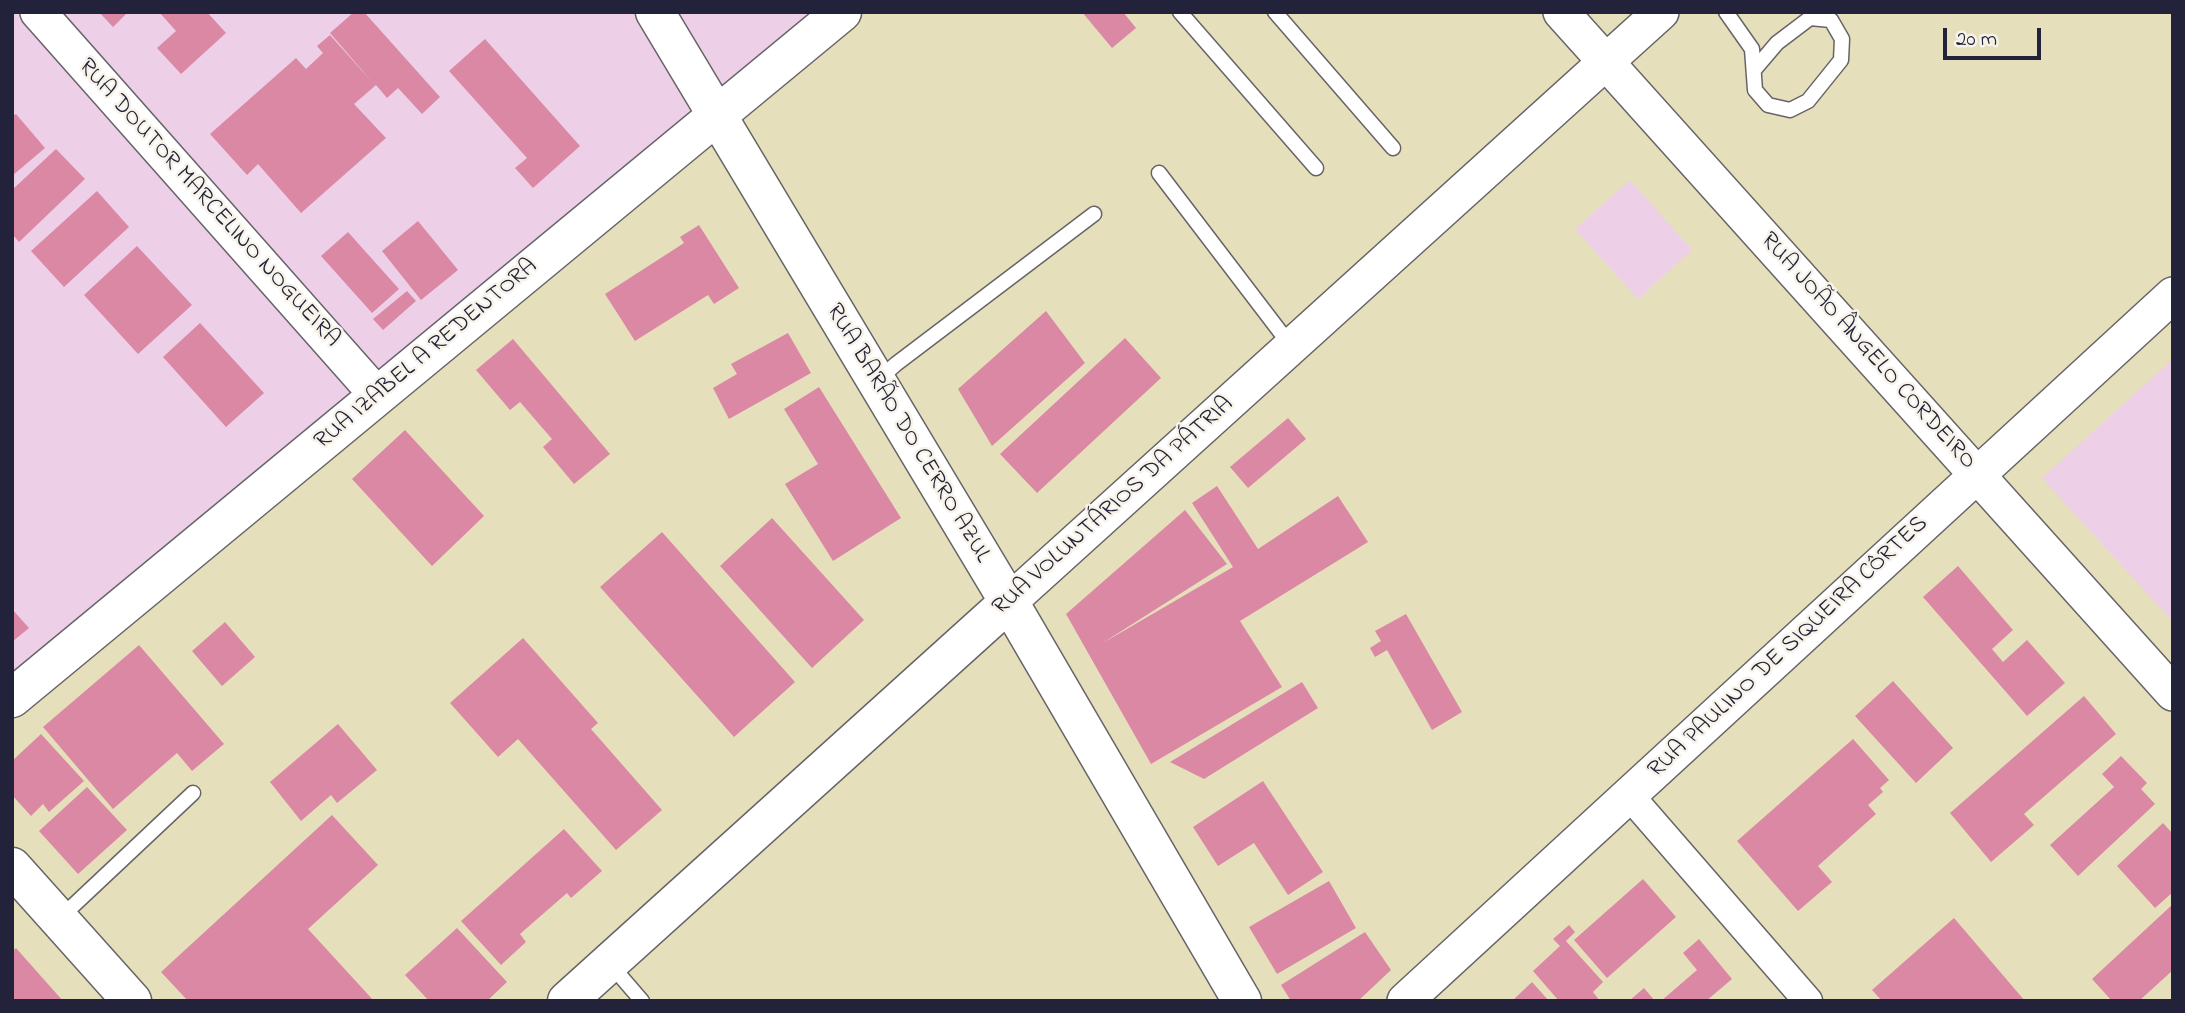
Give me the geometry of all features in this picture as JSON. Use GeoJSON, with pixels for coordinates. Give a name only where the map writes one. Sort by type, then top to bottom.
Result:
{"type":"FeatureCollection","features":[{"type":"Feature","properties":{"kind":"main road","name":"RUA BARÃO DO CERRO AZUL"},"geometry":{"type":"LineString","coordinates":[[655,12],[1009,602],[1242,1001]]}},
{"type":"Feature","properties":{"kind":"main road","name":"RUA IZABEL A REDENTORA"},"geometry":{"type":"LineString","coordinates":[[12,698],[842,12]]}},
{"type":"Feature","properties":{"kind":"main road","name":"RUA VOLUNTÁRIOS DA PÁTRIA"},"geometry":{"type":"LineString","coordinates":[[567,1001],[1009,602]]}},
{"type":"Feature","properties":{"kind":"main road"},"geometry":{"type":"LineString","coordinates":[[12,867],[132,1001]]}},
{"type":"Feature","properties":{"kind":"street","name":"RUA DOUTOR MARCELINO NOGUEIRA"},"geometry":{"type":"LineString","coordinates":[[38,12],[378,396]]}},
{"type":"Feature","properties":{"kind":"street","name":"RUA JOÃO ÂNGELO CORDEIRO"},"geometry":{"type":"LineString","coordinates":[[1561,12],[2173,693]]}},
{"type":"Feature","properties":{"kind":"street","name":"RUA VOLUNTÁRIOS DA PÁTRIA"},"geometry":{"type":"LineString","coordinates":[[1009,602],[1661,12]]}},
{"type":"Feature","properties":{"kind":"street","name":"RUA PAULINO DE SIQUEIRA CÔRTES"},"geometry":{"type":"LineString","coordinates":[[1405,1001],[2173,295]]}},
{"type":"Feature","properties":{"kind":"street"},"geometry":{"type":"LineString","coordinates":[[1629,795],[1808,1001]]}},
{"type":"Feature","properties":{"kind":"lane"},"geometry":{"type":"LineString","coordinates":[[1180,12],[1316,168]]}},
{"type":"Feature","properties":{"kind":"lane"},"geometry":{"type":"LineString","coordinates":[[1275,12],[1393,148]]}},
{"type":"Feature","properties":{"kind":"lane"},"geometry":{"type":"LineString","coordinates":[[1726,12],[1752,49],[1755,90],[1768,105],[1790,110],[1808,101],[1841,60],[1842,39],[1830,20],[1810,18],[1777,43],[1754,70]]}},
{"type":"Feature","properties":{"kind":"lane"},"geometry":{"type":"LineString","coordinates":[[1159,173],[1291,346]]}},
{"type":"Feature","properties":{"kind":"lane"},"geometry":{"type":"LineString","coordinates":[[876,382],[1094,214]]}},
{"type":"Feature","properties":{"kind":"lane"},"geometry":{"type":"LineString","coordinates":[[59,919],[193,793]]}},
{"type":"Feature","properties":{"kind":"lane"},"geometry":{"type":"LineString","coordinates":[[609,963],[642,1001]]}},
{"type":"Feature","properties":{"kind":"shaded area"},"geometry":{"type":"Polygon","coordinates":[[[12,12],[812,12],[12,680],[12,12]]]}},
{"type":"Feature","properties":{"kind":"shaded area"},"geometry":{"type":"Polygon","coordinates":[[[1630,180],[1692,250],[1638,299],[1575,229],[1630,180]]]}},
{"type":"Feature","properties":{"kind":"shaded area"},"geometry":{"type":"Polygon","coordinates":[[[2173,359],[2173,622],[2042,478],[2173,359]]]}},
{"type":"Feature","properties":{"kind":"building"},"geometry":{"type":"Polygon","coordinates":[[[99,12],[128,12],[113,27],[99,12]]]}},
{"type":"Feature","properties":{"kind":"building"},"geometry":{"type":"Polygon","coordinates":[[[159,12],[207,12],[226,33],[181,74],[157,48],[176,31],[159,12]]]}},
{"type":"Feature","properties":{"kind":"building"},"geometry":{"type":"Polygon","coordinates":[[[354,12],[364,12],[440,97],[422,114],[398,88],[387,98],[376,85],[354,104],[386,138],[301,213],[258,164],[247,175],[210,134],[296,58],[306,69],[323,53],[317,46],[330,35],[373,83],[330,33],[354,12]]]}},
{"type":"Feature","properties":{"kind":"building"},"geometry":{"type":"Polygon","coordinates":[[[1082,12],[1123,12],[1136,28],[1112,48],[1082,12]]]}},
{"type":"Feature","properties":{"kind":"building"},"geometry":{"type":"Polygon","coordinates":[[[485,39],[580,146],[533,188],[515,168],[527,158],[449,71],[485,39]]]}},
{"type":"Feature","properties":{"kind":"building"},"geometry":{"type":"Polygon","coordinates":[[[16,114],[45,148],[12,176],[12,116],[16,114]]]}},
{"type":"Feature","properties":{"kind":"building"},"geometry":{"type":"Polygon","coordinates":[[[56,149],[85,179],[19,242],[12,234],[12,190],[56,149]]]}},
{"type":"Feature","properties":{"kind":"building"},"geometry":{"type":"Polygon","coordinates":[[[97,191],[129,227],[64,287],[31,251],[97,191]]]}},
{"type":"Feature","properties":{"kind":"building"},"geometry":{"type":"Polygon","coordinates":[[[418,221],[458,270],[421,300],[382,251],[418,221]]]}},
{"type":"Feature","properties":{"kind":"building"},"geometry":{"type":"Polygon","coordinates":[[[699,225],[739,288],[714,304],[708,295],[635,341],[605,294],[684,243],[680,237],[699,225]]]}},
{"type":"Feature","properties":{"kind":"building"},"geometry":{"type":"Polygon","coordinates":[[[348,232],[399,289],[372,313],[321,256],[348,232]]]}},
{"type":"Feature","properties":{"kind":"building"},"geometry":{"type":"Polygon","coordinates":[[[137,246],[192,305],[138,354],[84,295],[137,246]]]}},
{"type":"Feature","properties":{"kind":"building"},"geometry":{"type":"Polygon","coordinates":[[[407,291],[416,301],[383,330],[373,319],[407,291]]]}},
{"type":"Feature","properties":{"kind":"building"},"geometry":{"type":"Polygon","coordinates":[[[1046,311],[1085,363],[992,446],[958,389],[1046,311]]]}},
{"type":"Feature","properties":{"kind":"building"},"geometry":{"type":"Polygon","coordinates":[[[200,323],[264,393],[226,427],[163,357],[200,323]]]}},
{"type":"Feature","properties":{"kind":"building"},"geometry":{"type":"Polygon","coordinates":[[[788,333],[811,373],[729,419],[713,388],[737,374],[731,364],[788,333]]]}},
{"type":"Feature","properties":{"kind":"building"},"geometry":{"type":"Polygon","coordinates":[[[1125,338],[1161,378],[1037,493],[1000,454],[1125,338]]]}},
{"type":"Feature","properties":{"kind":"building"},"geometry":{"type":"Polygon","coordinates":[[[513,339],[610,454],[574,484],[543,447],[552,439],[520,402],[510,410],[476,370],[513,339]]]}},
{"type":"Feature","properties":{"kind":"building"},"geometry":{"type":"Polygon","coordinates":[[[819,387],[901,518],[833,561],[785,484],[818,464],[784,409],[819,387]]]}},
{"type":"Feature","properties":{"kind":"building"},"geometry":{"type":"Polygon","coordinates":[[[1288,418],[1306,439],[1248,488],[1230,467],[1288,418]]]}},
{"type":"Feature","properties":{"kind":"building"},"geometry":{"type":"Polygon","coordinates":[[[405,430],[484,516],[432,566],[352,479],[405,430]]]}},
{"type":"Feature","properties":{"kind":"building"},"geometry":{"type":"Polygon","coordinates":[[[1217,486],[1258,549],[1338,496],[1368,542],[1240,621],[1282,687],[1151,764],[1066,614],[1185,510],[1227,564],[1101,644],[1233,567],[1192,503],[1217,486]]]}},
{"type":"Feature","properties":{"kind":"building"},"geometry":{"type":"Polygon","coordinates":[[[772,518],[864,620],[812,668],[720,566],[772,518]]]}},
{"type":"Feature","properties":{"kind":"building"},"geometry":{"type":"Polygon","coordinates":[[[662,532],[795,682],[734,737],[600,587],[662,532]]]}},
{"type":"Feature","properties":{"kind":"building"},"geometry":{"type":"Polygon","coordinates":[[[1958,566],[2013,630],[1992,649],[2003,662],[2027,640],[2065,683],[2027,716],[1923,597],[1958,566]]]}},
{"type":"Feature","properties":{"kind":"building"},"geometry":{"type":"Polygon","coordinates":[[[12,609],[29,628],[12,642],[12,609]]]}},
{"type":"Feature","properties":{"kind":"building"},"geometry":{"type":"Polygon","coordinates":[[[1406,614],[1462,712],[1432,730],[1387,650],[1375,657],[1370,648],[1381,641],[1375,631],[1406,614]]]}},
{"type":"Feature","properties":{"kind":"building"},"geometry":{"type":"Polygon","coordinates":[[[225,622],[255,657],[222,686],[192,651],[225,622]]]}},
{"type":"Feature","properties":{"kind":"building"},"geometry":{"type":"Polygon","coordinates":[[[523,638],[598,723],[591,729],[662,810],[616,850],[518,739],[498,757],[450,703],[523,638]]]}},
{"type":"Feature","properties":{"kind":"building"},"geometry":{"type":"Polygon","coordinates":[[[139,645],[224,744],[192,771],[177,753],[113,809],[43,727],[139,645]]]}},
{"type":"Feature","properties":{"kind":"building"},"geometry":{"type":"Polygon","coordinates":[[[1893,681],[1953,748],[1916,783],[1855,716],[1893,681]]]}},
{"type":"Feature","properties":{"kind":"building"},"geometry":{"type":"Polygon","coordinates":[[[1302,682],[1318,708],[1204,779],[1170,762],[1302,682]]]}},
{"type":"Feature","properties":{"kind":"building"},"geometry":{"type":"Polygon","coordinates":[[[2084,696],[2116,734],[2024,814],[2034,825],[1991,862],[1950,813],[2084,696]]]}},
{"type":"Feature","properties":{"kind":"building"},"geometry":{"type":"Polygon","coordinates":[[[338,724],[377,770],[337,803],[331,795],[301,821],[270,782],[338,724]]]}},
{"type":"Feature","properties":{"kind":"building"},"geometry":{"type":"Polygon","coordinates":[[[41,734],[84,781],[49,812],[43,804],[31,816],[12,795],[12,761],[41,734]]]}},
{"type":"Feature","properties":{"kind":"building"},"geometry":{"type":"Polygon","coordinates":[[[1853,739],[1889,780],[1880,788],[1883,792],[1868,805],[1876,814],[1818,866],[1832,882],[1798,911],[1737,841],[1853,739]]]}},
{"type":"Feature","properties":{"kind":"building"},"geometry":{"type":"Polygon","coordinates":[[[2121,756],[2147,783],[2141,789],[2155,804],[2078,876],[2050,845],[2114,787],[2102,774],[2121,756]]]}},
{"type":"Feature","properties":{"kind":"building"},"geometry":{"type":"Polygon","coordinates":[[[1263,781],[1323,872],[1288,895],[1254,843],[1218,866],[1193,827],[1263,781]]]}},
{"type":"Feature","properties":{"kind":"building"},"geometry":{"type":"Polygon","coordinates":[[[87,787],[127,830],[78,874],[39,831],[87,787]]]}},
{"type":"Feature","properties":{"kind":"building"},"geometry":{"type":"Polygon","coordinates":[[[332,815],[378,865],[308,929],[374,1001],[188,1001],[161,972],[332,815]]]}},
{"type":"Feature","properties":{"kind":"building"},"geometry":{"type":"Polygon","coordinates":[[[2163,823],[2173,834],[2173,892],[2155,908],[2117,866],[2163,823]]]}},
{"type":"Feature","properties":{"kind":"building"},"geometry":{"type":"Polygon","coordinates":[[[564,829],[602,871],[571,898],[567,893],[520,934],[526,942],[501,965],[461,921],[564,829]]]}},
{"type":"Feature","properties":{"kind":"building"},"geometry":{"type":"Polygon","coordinates":[[[1643,879],[1676,917],[1607,978],[1574,940],[1643,879]]]}},
{"type":"Feature","properties":{"kind":"building"},"geometry":{"type":"Polygon","coordinates":[[[1329,881],[1356,928],[1277,974],[1249,927],[1329,881]]]}},
{"type":"Feature","properties":{"kind":"building"},"geometry":{"type":"Polygon","coordinates":[[[2173,904],[2173,970],[2139,1001],[2112,1001],[2092,979],[2173,904]]]}},
{"type":"Feature","properties":{"kind":"building"},"geometry":{"type":"Polygon","coordinates":[[[1954,918],[2025,1001],[1882,1001],[1872,990],[1954,918]]]}},
{"type":"Feature","properties":{"kind":"building"},"geometry":{"type":"Polygon","coordinates":[[[1569,925],[1575,932],[1566,941],[1603,982],[1593,992],[1600,1001],[1559,1001],[1533,971],[1560,946],[1553,939],[1569,925]]]}},
{"type":"Feature","properties":{"kind":"building"},"geometry":{"type":"Polygon","coordinates":[[[457,928],[507,982],[487,1001],[429,1001],[405,975],[457,928]]]}},
{"type":"Feature","properties":{"kind":"building"},"geometry":{"type":"Polygon","coordinates":[[[1365,932],[1391,970],[1358,1001],[1291,1001],[1281,985],[1365,932]]]}},
{"type":"Feature","properties":{"kind":"building"},"geometry":{"type":"Polygon","coordinates":[[[1699,939],[1732,979],[1706,1001],[1661,1001],[1697,970],[1683,953],[1699,939]]]}},
{"type":"Feature","properties":{"kind":"building"},"geometry":{"type":"Polygon","coordinates":[[[16,948],[63,1001],[12,1001],[12,952],[16,948]]]}},
{"type":"Feature","properties":{"kind":"building"},"geometry":{"type":"Polygon","coordinates":[[[1532,982],[1549,1001],[1512,1001],[1532,982]]]}},
{"type":"Feature","properties":{"kind":"building"},"geometry":{"type":"Polygon","coordinates":[[[1644,988],[1655,1001],[1629,1001],[1644,988]]]}}]}
